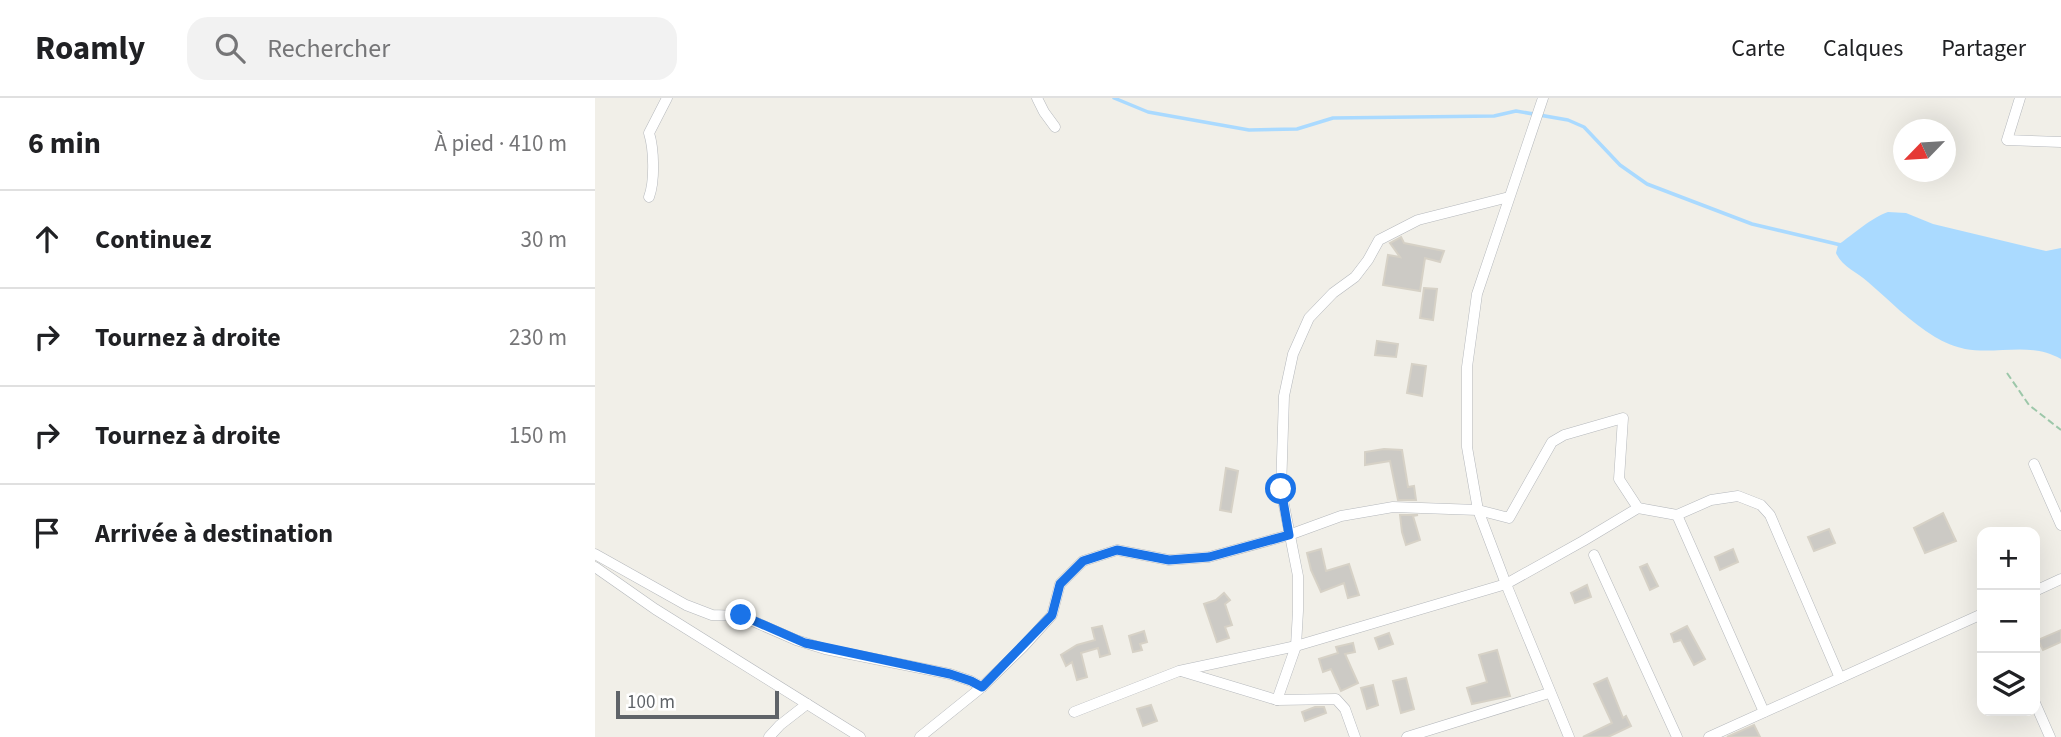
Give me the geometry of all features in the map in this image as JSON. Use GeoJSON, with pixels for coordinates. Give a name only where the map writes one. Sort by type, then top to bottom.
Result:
{"type":"FeatureCollection","features":[{"type":"Feature","properties":{"kind":"street"},"geometry":{"type":"LineString","coordinates":[[649,197],[653,187],[652,143],[649,133],[667,98]]}},
{"type":"Feature","properties":{"kind":"street"},"geometry":{"type":"LineString","coordinates":[[1037,98],[1055,127]]}},
{"type":"Feature","properties":{"kind":"street"},"geometry":{"type":"LineString","coordinates":[[1543,98],[1477,293],[1467,367],[1467,447],[1478,510],[1549,693],[1569,737]]}},
{"type":"Feature","properties":{"kind":"street"},"geometry":{"type":"LineString","coordinates":[[2020,98],[2007,140],[2061,142]]}},
{"type":"Feature","properties":{"kind":"street"},"geometry":{"type":"LineString","coordinates":[[1277,700],[1296,646],[1298,576],[1281,489],[1283,396],[1293,354],[1308,318],[1333,293],[1355,277],[1379,240],[1417,220],[1509,197]]}},
{"type":"Feature","properties":{"kind":"street"},"geometry":{"type":"LineString","coordinates":[[920,737],[982,687],[1052,615],[1060,584],[1083,561],[1117,550],[1169,560],[1209,557],[1289,535],[1341,516],[1393,507],[1478,510],[1509,518],[1552,442],[1565,435],[1623,418],[1619,479],[1637,508]]}},
{"type":"Feature","properties":{"kind":"street"},"geometry":{"type":"LineString","coordinates":[[2034,464],[2061,525]]}},
{"type":"Feature","properties":{"kind":"street"},"geometry":{"type":"LineString","coordinates":[[1074,712],[1179,671],[1296,646],[1506,584],[1637,508],[1677,515],[1711,500],[1738,496],[1761,505],[1770,515],[1840,678]]}},
{"type":"Feature","properties":{"kind":"street"},"geometry":{"type":"LineString","coordinates":[[1677,515],[1763,712]]}},
{"type":"Feature","properties":{"kind":"street"},"geometry":{"type":"LineString","coordinates":[[595,554],[686,605],[712,615],[741,615],[805,643],[950,674],[982,687]]}},
{"type":"Feature","properties":{"kind":"street"},"geometry":{"type":"LineString","coordinates":[[1594,555],[1677,737]]}},
{"type":"Feature","properties":{"kind":"street"},"geometry":{"type":"LineString","coordinates":[[595,567],[667,616],[860,737]]}},
{"type":"Feature","properties":{"kind":"street"},"geometry":{"type":"LineString","coordinates":[[2037,590],[2061,579]]}},
{"type":"Feature","properties":{"kind":"street"},"geometry":{"type":"LineString","coordinates":[[1709,737],[1977,616]]}},
{"type":"Feature","properties":{"kind":"street"},"geometry":{"type":"LineString","coordinates":[[1179,671],[1277,700],[1336,699],[1345,709],[1355,737]]}},
{"type":"Feature","properties":{"kind":"street"},"geometry":{"type":"LineString","coordinates":[[1407,737],[1549,693]]}},
{"type":"Feature","properties":{"kind":"street"},"geometry":{"type":"LineString","coordinates":[[769,737],[807,704]]}},
{"type":"Feature","properties":{"kind":"street"},"geometry":{"type":"LineString","coordinates":[[2040,714],[2050,737]]}},
{"type":"Feature","properties":{"kind":"path"},"geometry":{"type":"LineString","coordinates":[[2007,373],[2029,405],[2061,430]]}},
{"type":"Feature","properties":{"kind":"water"},"geometry":{"type":"Polygon","coordinates":[[[1888,212],[1906,213],[1933,224],[2046,251],[2061,248],[2061,359],[2037,351],[1977,350],[1946,342],[1917,325],[1846,266],[1836,253],[1838,245],[1888,212]]]}},
{"type":"Feature","properties":{"kind":"building"},"geometry":{"type":"Polygon","coordinates":[[[1401,237],[1404,243],[1444,251],[1440,262],[1425,258],[1420,291],[1383,285],[1388,255],[1400,257],[1390,243],[1401,237]]]}},
{"type":"Feature","properties":{"kind":"building"},"geometry":{"type":"Polygon","coordinates":[[[1424,288],[1437,289],[1433,320],[1420,318],[1424,288]]]}},
{"type":"Feature","properties":{"kind":"building"},"geometry":{"type":"Polygon","coordinates":[[[1377,341],[1398,344],[1396,357],[1375,355],[1377,341]]]}},
{"type":"Feature","properties":{"kind":"building"},"geometry":{"type":"Polygon","coordinates":[[[1412,364],[1426,366],[1422,396],[1407,393],[1412,364]]]}},
{"type":"Feature","properties":{"kind":"building"},"geometry":{"type":"Polygon","coordinates":[[[1402,450],[1408,487],[1414,486],[1416,500],[1398,500],[1390,461],[1365,465],[1365,452],[1402,450]]]}},
{"type":"Feature","properties":{"kind":"building"},"geometry":{"type":"Polygon","coordinates":[[[1226,468],[1238,471],[1231,512],[1220,510],[1226,468]]]}},
{"type":"Feature","properties":{"kind":"building"},"geometry":{"type":"Polygon","coordinates":[[[1943,513],[1956,541],[1925,553],[1914,528],[1943,513]]]}},
{"type":"Feature","properties":{"kind":"building"},"geometry":{"type":"Polygon","coordinates":[[[1400,515],[1418,515],[1413,516],[1420,540],[1406,545],[1400,515]]]}},
{"type":"Feature","properties":{"kind":"building"},"geometry":{"type":"Polygon","coordinates":[[[1829,529],[1835,543],[1814,551],[1808,537],[1829,529]]]}},
{"type":"Feature","properties":{"kind":"building"},"geometry":{"type":"Polygon","coordinates":[[[1321,549],[1326,571],[1349,564],[1359,595],[1348,598],[1344,583],[1321,592],[1307,553],[1321,549]]]}},
{"type":"Feature","properties":{"kind":"building"},"geometry":{"type":"Polygon","coordinates":[[[1733,549],[1738,562],[1720,570],[1715,557],[1733,549]]]}},
{"type":"Feature","properties":{"kind":"building"},"geometry":{"type":"Polygon","coordinates":[[[1647,564],[1658,586],[1650,590],[1640,567],[1647,564]]]}},
{"type":"Feature","properties":{"kind":"building"},"geometry":{"type":"Polygon","coordinates":[[[1587,585],[1591,597],[1575,603],[1571,593],[1587,585]]]}},
{"type":"Feature","properties":{"kind":"building"},"geometry":{"type":"Polygon","coordinates":[[[1224,593],[1230,600],[1225,604],[1232,625],[1225,627],[1229,638],[1217,642],[1204,604],[1216,600],[1224,593]]]}},
{"type":"Feature","properties":{"kind":"building"},"geometry":{"type":"Polygon","coordinates":[[[1102,626],[1110,654],[1100,657],[1098,648],[1081,653],[1087,677],[1077,680],[1072,662],[1066,666],[1061,655],[1077,645],[1095,640],[1092,628],[1102,626]]]}},
{"type":"Feature","properties":{"kind":"building"},"geometry":{"type":"Polygon","coordinates":[[[1687,626],[1705,659],[1694,665],[1681,640],[1674,642],[1671,634],[1687,626]]]}},
{"type":"Feature","properties":{"kind":"building"},"geometry":{"type":"Polygon","coordinates":[[[2061,630],[2061,642],[2043,650],[2040,639],[2061,630]]]}},
{"type":"Feature","properties":{"kind":"building"},"geometry":{"type":"Polygon","coordinates":[[[1144,631],[1147,642],[1140,644],[1142,650],[1133,652],[1129,636],[1144,631]]]}},
{"type":"Feature","properties":{"kind":"building"},"geometry":{"type":"Polygon","coordinates":[[[1389,633],[1393,644],[1379,649],[1375,638],[1389,633]]]}},
{"type":"Feature","properties":{"kind":"building"},"geometry":{"type":"Polygon","coordinates":[[[1353,643],[1355,652],[1345,654],[1358,683],[1341,691],[1331,669],[1323,672],[1319,659],[1338,653],[1336,647],[1353,643]]]}},
{"type":"Feature","properties":{"kind":"building"},"geometry":{"type":"Polygon","coordinates":[[[1497,650],[1510,696],[1472,704],[1467,688],[1487,682],[1479,655],[1497,650]]]}},
{"type":"Feature","properties":{"kind":"building"},"geometry":{"type":"Polygon","coordinates":[[[1406,678],[1414,709],[1401,713],[1393,681],[1406,678]]]}},
{"type":"Feature","properties":{"kind":"building"},"geometry":{"type":"Polygon","coordinates":[[[1607,678],[1623,718],[1626,716],[1631,726],[1608,737],[1583,737],[1612,723],[1594,684],[1607,678]]]}},
{"type":"Feature","properties":{"kind":"building"},"geometry":{"type":"Polygon","coordinates":[[[1373,685],[1378,705],[1367,709],[1361,688],[1373,685]]]}},
{"type":"Feature","properties":{"kind":"building"},"geometry":{"type":"Polygon","coordinates":[[[1151,705],[1157,721],[1143,726],[1137,709],[1151,705]]]}},
{"type":"Feature","properties":{"kind":"building"},"geometry":{"type":"Polygon","coordinates":[[[1324,707],[1326,713],[1305,721],[1302,712],[1324,707]]]}},
{"type":"Feature","properties":{"kind":"building"},"geometry":{"type":"Polygon","coordinates":[[[1754,725],[1760,737],[1727,737],[1754,725]]]}},
{"type":"Feature","properties":{"kind":"waterway"},"geometry":{"type":"LineString","coordinates":[[1114,98],[1148,112],[1249,130],[1297,129],[1333,118],[1494,116],[1516,111],[1568,120],[1584,127],[1620,165],[1647,184],[1752,224],[1841,245]]}},
{"type":"Feature","properties":{"kind":"route"},"geometry":{"type":"LineString","coordinates":[[741,615],[825,649],[950,674],[982,687],[1052,615],[1060,584],[1083,561],[1117,550],[1169,560],[1209,557],[1289,535],[1281,489]]}}]}
